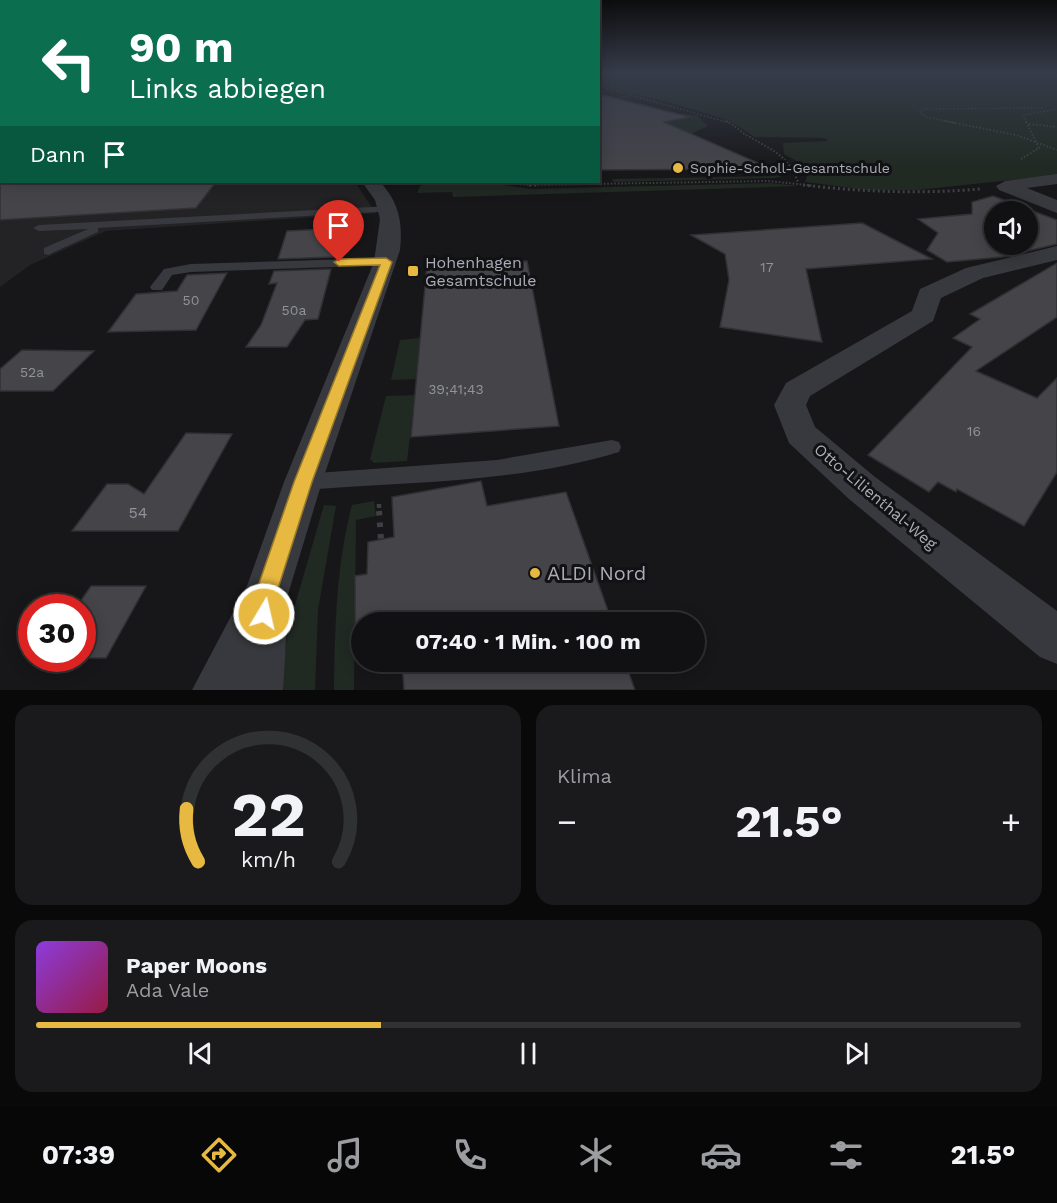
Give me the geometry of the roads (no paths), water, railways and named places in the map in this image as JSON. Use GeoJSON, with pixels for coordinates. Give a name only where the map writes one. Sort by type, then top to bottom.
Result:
{"type":"FeatureCollection","features":[{"type":"Feature","properties":{"kind":"street"},"geometry":{"type":"LineString","coordinates":[[1057,179],[1005,186],[1057,207]]}},
{"type":"Feature","properties":{"kind":"street"},"geometry":{"type":"LineString","coordinates":[[217,690],[266,595],[303,482],[386,262],[390,244],[390,209],[387,200],[372,183]]}},
{"type":"Feature","properties":{"kind":"street","name":"Otto-Lilienthal-Weg"},"geometry":{"type":"LineString","coordinates":[[1057,253],[944,284],[929,294],[924,315],[797,390],[790,405],[801,434],[862,488],[1057,640]]}},
{"type":"Feature","properties":{"kind":"street"},"geometry":{"type":"LineString","coordinates":[[258,690],[266,595]]}},
{"type":"Feature","properties":{"kind":"lane"},"geometry":{"type":"LineString","coordinates":[[39,228],[390,209]]}},
{"type":"Feature","properties":{"kind":"lane"},"geometry":{"type":"LineString","coordinates":[[48,251],[79,235],[114,224]]}},
{"type":"Feature","properties":{"kind":"lane"},"geometry":{"type":"LineString","coordinates":[[157,287],[168,272],[191,268],[386,262]]}},
{"type":"Feature","properties":{"kind":"lane"},"geometry":{"type":"LineString","coordinates":[[303,482],[515,465],[569,458],[612,447]]}},
{"type":"Feature","properties":{"kind":"place","name":"Sophie-Scholl-Gesamtschule"},"geometry":{"type":"Point","coordinates":[678,168]}},
{"type":"Feature","properties":{"kind":"place","name":"Hohenhagen Gesamtschule"},"geometry":{"type":"Point","coordinates":[413,271]}},
{"type":"Feature","properties":{"kind":"place","name":"ALDI Nord"},"geometry":{"type":"Point","coordinates":[535,573]}}]}
